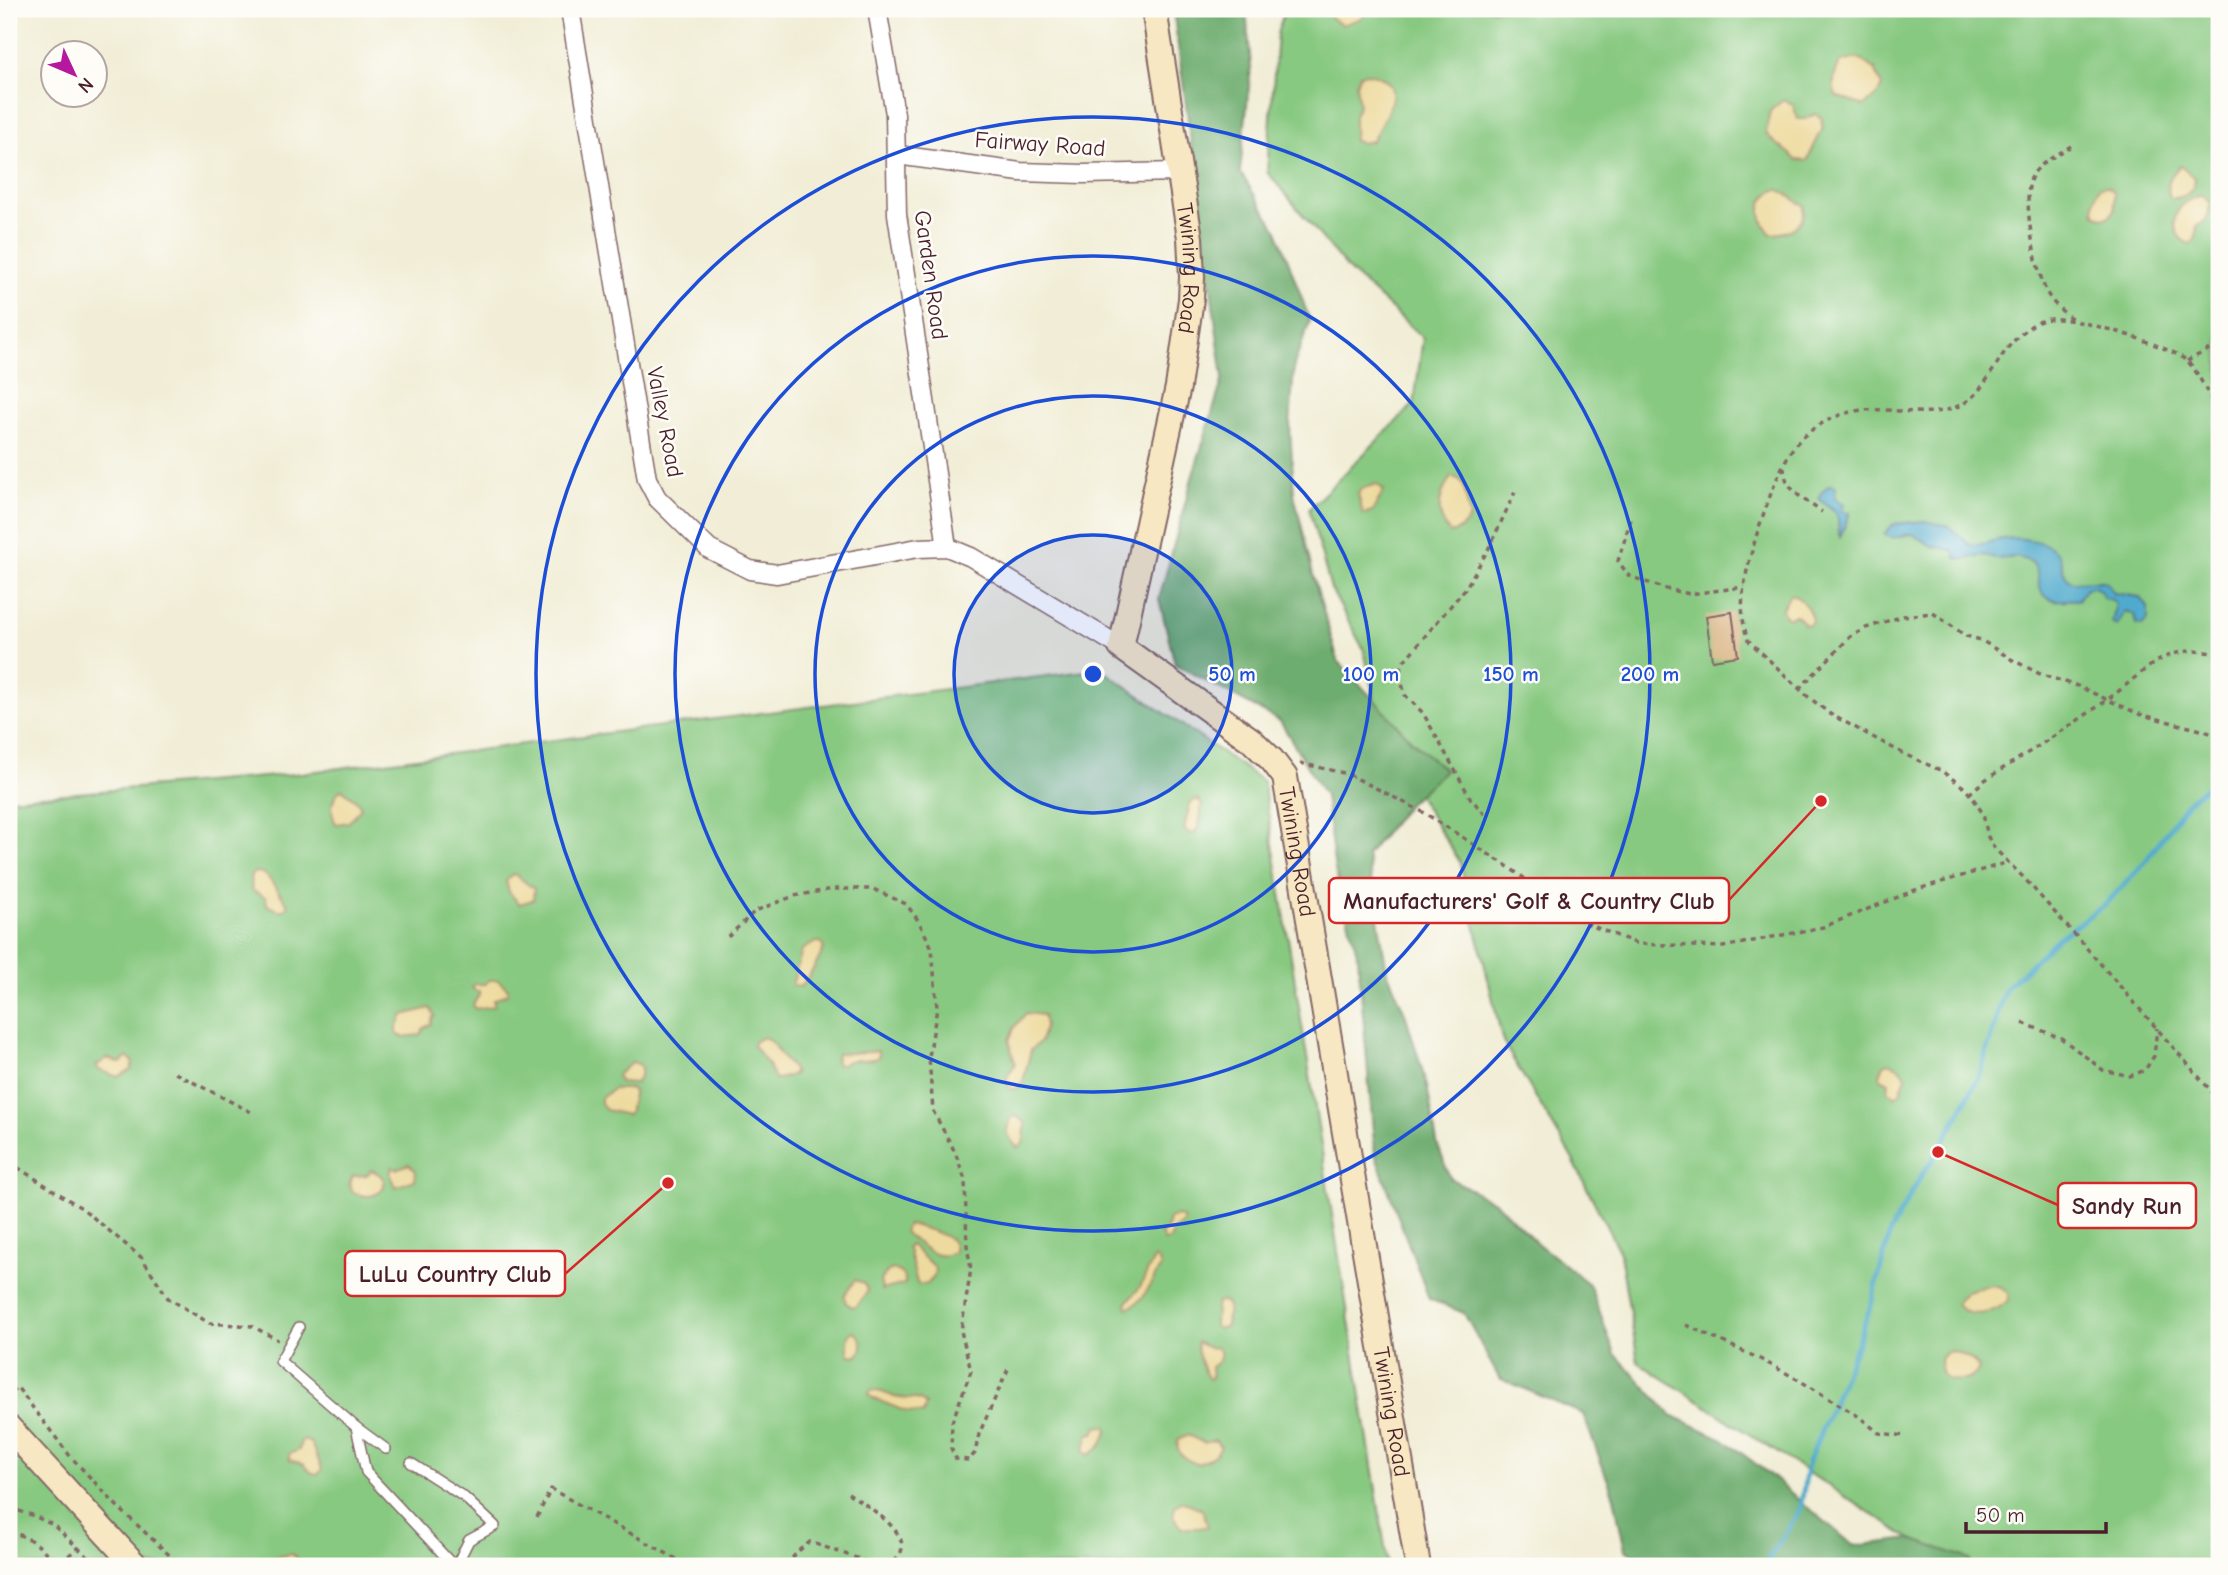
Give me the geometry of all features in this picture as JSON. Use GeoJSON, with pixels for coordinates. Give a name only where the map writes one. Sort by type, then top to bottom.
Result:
{"type":"FeatureCollection","features":[{"type":"Feature","properties":{"kind":"street","name":"Valley Road"},"geometry":{"type":"LineString","coordinates":[[570,9],[647,479],[657,498],[709,550],[750,570],[777,574],[918,548],[947,547],[971,557],[1121,647]]}},
{"type":"Feature","properties":{"kind":"street","name":"Garden Road"},"geometry":{"type":"LineString","coordinates":[[877,9],[894,114],[897,214],[947,547]]}},
{"type":"Feature","properties":{"kind":"street","name":"Twining Road"},"geometry":{"type":"LineString","coordinates":[[1154,9],[1190,239],[1191,299],[1178,387],[1121,647],[1251,740],[1285,777],[1418,1566]]}},
{"type":"Feature","properties":{"kind":"street","name":"Fairway Road"},"geometry":{"type":"LineString","coordinates":[[897,155],[1020,172],[1180,172]]}},
{"type":"Feature","properties":{"kind":"street"},"geometry":{"type":"LineString","coordinates":[[9,1428],[136,1566]]}},
{"type":"Feature","properties":{"kind":"lane"},"geometry":{"type":"LineString","coordinates":[[299,1327],[280,1361],[356,1427],[386,1449]]}},
{"type":"Feature","properties":{"kind":"lane"},"geometry":{"type":"LineString","coordinates":[[356,1427],[366,1472],[455,1566],[469,1540],[495,1526],[464,1497],[411,1463]]}},
{"type":"Feature","properties":{"kind":"path"},"geometry":{"type":"LineString","coordinates":[[2071,146],[2034,173],[2029,188],[2029,217],[2044,287],[2055,303],[2074,320]]}},
{"type":"Feature","properties":{"kind":"path"},"geometry":{"type":"LineString","coordinates":[[2219,408],[2186,361],[2175,352],[2074,320],[2049,319],[2030,327],[2011,345],[1980,390],[1955,408],[1931,411],[1867,409],[1849,412],[1830,419],[1797,443],[1785,461],[1750,557],[1742,610],[1744,631],[1748,640],[1799,689],[1830,713],[1906,755],[1940,770],[1969,794],[1983,814],[1990,842],[2219,1100]]}},
{"type":"Feature","properties":{"kind":"path"},"geometry":{"type":"LineString","coordinates":[[2186,361],[2219,344]]}},
{"type":"Feature","properties":{"kind":"path"},"geometry":{"type":"LineString","coordinates":[[1785,461],[1783,471],[1789,484],[1800,498],[1822,512]]}},
{"type":"Feature","properties":{"kind":"path"},"geometry":{"type":"LineString","coordinates":[[1485,814],[1471,799],[1423,713],[1405,695],[1399,673],[1404,661],[1465,589],[1489,548],[1515,492]]}},
{"type":"Feature","properties":{"kind":"path"},"geometry":{"type":"LineString","coordinates":[[1632,519],[1618,561],[1629,576],[1690,594],[1744,587]]}},
{"type":"Feature","properties":{"kind":"path"},"geometry":{"type":"LineString","coordinates":[[1799,689],[1857,633],[1903,616],[1928,613],[1938,616],[1966,636],[1981,640],[2042,674],[2075,685],[2139,714],[2219,737]]}},
{"type":"Feature","properties":{"kind":"path"},"geometry":{"type":"LineString","coordinates":[[1969,794],[1985,780],[2107,700],[2150,665],[2179,652],[2219,654]]}},
{"type":"Feature","properties":{"kind":"path"},"geometry":{"type":"LineString","coordinates":[[1272,760],[1310,764],[1348,774],[1423,812],[1507,866],[1590,925],[1638,944],[1723,947],[1823,927],[1918,889],[2009,862]]}},
{"type":"Feature","properties":{"kind":"path"},"geometry":{"type":"LineString","coordinates":[[728,937],[755,911],[794,896],[833,889],[873,888],[906,904],[918,920],[932,948],[935,976],[937,1008],[929,1057],[933,1111],[955,1152],[965,1180],[967,1246],[971,1269],[961,1331],[971,1371],[952,1422],[951,1448],[956,1460],[969,1460],[975,1453],[979,1434],[1009,1367]]}},
{"type":"Feature","properties":{"kind":"path"},"geometry":{"type":"LineString","coordinates":[[2023,1023],[2061,1038],[2103,1070],[2130,1076],[2145,1070],[2154,1056],[2157,1028]]}},
{"type":"Feature","properties":{"kind":"path"},"geometry":{"type":"LineString","coordinates":[[175,1073],[255,1114]]}},
{"type":"Feature","properties":{"kind":"path"},"geometry":{"type":"LineString","coordinates":[[9,1162],[83,1209],[142,1258],[168,1298],[209,1323],[252,1326],[289,1346]]}},
{"type":"Feature","properties":{"kind":"path"},"geometry":{"type":"LineString","coordinates":[[1686,1325],[1760,1359],[1823,1394],[1858,1416],[1878,1433],[1907,1436]]}},
{"type":"Feature","properties":{"kind":"path"},"geometry":{"type":"LineString","coordinates":[[11,1392],[17,1387],[71,1456],[118,1507],[180,1566]]}},
{"type":"Feature","properties":{"kind":"path"},"geometry":{"type":"LineString","coordinates":[[537,1517],[551,1489],[689,1566]]}},
{"type":"Feature","properties":{"kind":"path"},"geometry":{"type":"LineString","coordinates":[[786,1566],[798,1551],[810,1542],[882,1566],[894,1562],[901,1551],[901,1536],[890,1523],[848,1493]]}},
{"type":"Feature","properties":{"kind":"path"},"geometry":{"type":"LineString","coordinates":[[9,1508],[53,1525],[98,1566]]}},
{"type":"Feature","properties":{"kind":"path"},"geometry":{"type":"LineString","coordinates":[[9,1531],[29,1538],[51,1559],[65,1559],[78,1547]]}},
{"type":"Feature","properties":{"kind":"green space"},"geometry":{"type":"Polygon","coordinates":[[[1173,9],[1246,9],[1251,67],[1240,172],[1277,230],[1310,321],[1294,365],[1290,426],[1294,494],[1313,575],[1338,661],[1412,741],[1445,770],[1408,804],[1367,855],[1387,971],[1405,1013],[1427,1086],[1437,1143],[1450,1178],[1496,1203],[1538,1244],[1589,1284],[1615,1354],[1671,1415],[1723,1439],[1854,1546],[1911,1539],[1970,1559],[1971,1566],[1655,1566],[1625,1550],[1614,1497],[1583,1414],[1499,1378],[1464,1313],[1429,1299],[1375,1154],[1358,957],[1335,870],[1325,796],[1280,721],[1175,664],[1159,599],[1223,378],[1173,9]]]}},
{"type":"Feature","properties":{"kind":"green space"},"geometry":{"type":"Polygon","coordinates":[[[1285,9],[2219,9],[2219,1566],[1952,1566],[1638,1362],[1620,1253],[1572,1158],[1503,1042],[1460,862],[1383,740],[1364,650],[1331,589],[1309,509],[1414,404],[1423,338],[1348,269],[1267,172],[1277,34],[1285,9]]]}},
{"type":"Feature","properties":{"kind":"green space"},"geometry":{"type":"Polygon","coordinates":[[[1101,669],[1263,781],[1388,1566],[9,1566],[9,799],[286,775],[1101,669]]]}},
{"type":"Feature","properties":{"kind":"sand"},"geometry":{"type":"Polygon","coordinates":[[[1330,9],[1370,9],[1360,19],[1342,25],[1331,18],[1330,9]]]}},
{"type":"Feature","properties":{"kind":"sand"},"geometry":{"type":"Polygon","coordinates":[[[1857,58],[1875,69],[1882,86],[1878,94],[1864,106],[1836,96],[1834,87],[1835,74],[1841,62],[1857,58]]]}},
{"type":"Feature","properties":{"kind":"sand"},"geometry":{"type":"Polygon","coordinates":[[[1360,74],[1382,77],[1392,92],[1388,111],[1372,141],[1362,143],[1354,141],[1354,115],[1359,105],[1356,84],[1360,74]]]}},
{"type":"Feature","properties":{"kind":"sand"},"geometry":{"type":"Polygon","coordinates":[[[1784,99],[1793,105],[1798,119],[1815,114],[1822,118],[1823,128],[1807,161],[1796,160],[1766,133],[1770,111],[1784,99]]]}},
{"type":"Feature","properties":{"kind":"sand"},"geometry":{"type":"Polygon","coordinates":[[[2180,166],[2195,178],[2193,187],[2188,194],[2170,198],[2169,180],[2180,166]]]}},
{"type":"Feature","properties":{"kind":"sand"},"geometry":{"type":"Polygon","coordinates":[[[2107,186],[2114,192],[2115,210],[2110,216],[2103,218],[2095,214],[2094,200],[2100,187],[2107,186]]]}},
{"type":"Feature","properties":{"kind":"sand"},"geometry":{"type":"Polygon","coordinates":[[[1779,189],[1804,206],[1804,213],[1795,227],[1771,234],[1763,221],[1761,208],[1766,196],[1779,189]]]}},
{"type":"Feature","properties":{"kind":"sand"},"geometry":{"type":"Polygon","coordinates":[[[2202,195],[2210,203],[2208,214],[2206,220],[2197,226],[2195,240],[2190,244],[2178,235],[2176,216],[2185,203],[2202,195]]]}},
{"type":"Feature","properties":{"kind":"sand"},"geometry":{"type":"Polygon","coordinates":[[[1451,477],[1459,479],[1463,484],[1470,517],[1462,528],[1450,533],[1442,519],[1440,505],[1443,491],[1451,477]]]}},
{"type":"Feature","properties":{"kind":"sand"},"geometry":{"type":"Polygon","coordinates":[[[1376,484],[1384,490],[1373,511],[1363,514],[1358,494],[1361,489],[1376,484]]]}},
{"type":"Feature","properties":{"kind":"sand"},"geometry":{"type":"Polygon","coordinates":[[[1790,594],[1807,608],[1812,621],[1810,624],[1805,625],[1796,615],[1789,618],[1784,615],[1782,609],[1790,594]]]}},
{"type":"Feature","properties":{"kind":"sand"},"geometry":{"type":"Polygon","coordinates":[[[342,789],[358,802],[361,808],[349,822],[336,824],[332,805],[335,796],[342,789]]]}},
{"type":"Feature","properties":{"kind":"sand"},"geometry":{"type":"Polygon","coordinates":[[[1197,799],[1202,804],[1199,827],[1190,834],[1184,829],[1190,803],[1197,799]]]}},
{"type":"Feature","properties":{"kind":"sand"},"geometry":{"type":"Polygon","coordinates":[[[260,872],[267,876],[287,903],[284,910],[267,905],[266,898],[252,890],[250,877],[253,873],[260,872]]]}},
{"type":"Feature","properties":{"kind":"sand"},"geometry":{"type":"Polygon","coordinates":[[[512,874],[534,889],[533,900],[519,904],[509,892],[506,881],[512,874]]]}},
{"type":"Feature","properties":{"kind":"sand"},"geometry":{"type":"Polygon","coordinates":[[[821,942],[824,948],[817,963],[800,987],[792,985],[802,950],[821,942]]]}},
{"type":"Feature","properties":{"kind":"sand"},"geometry":{"type":"Polygon","coordinates":[[[489,980],[498,980],[508,989],[508,993],[494,1000],[494,1006],[475,1009],[473,1005],[480,993],[472,987],[475,984],[485,984],[489,980]]]}},
{"type":"Feature","properties":{"kind":"sand"},"geometry":{"type":"Polygon","coordinates":[[[430,1008],[435,1016],[420,1035],[403,1037],[397,1034],[397,1027],[403,1015],[430,1008]]]}},
{"type":"Feature","properties":{"kind":"sand"},"geometry":{"type":"Polygon","coordinates":[[[1026,1013],[1043,1015],[1045,1026],[1040,1042],[1031,1050],[1023,1082],[1016,1089],[1011,1089],[1006,1083],[1015,1064],[1009,1040],[1014,1028],[1026,1013]]]}},
{"type":"Feature","properties":{"kind":"sand"},"geometry":{"type":"Polygon","coordinates":[[[763,1037],[771,1042],[795,1074],[775,1080],[768,1064],[753,1046],[755,1041],[763,1037]]]}},
{"type":"Feature","properties":{"kind":"sand"},"geometry":{"type":"Polygon","coordinates":[[[878,1051],[879,1057],[874,1059],[850,1061],[842,1065],[835,1062],[837,1054],[878,1051]]]}},
{"type":"Feature","properties":{"kind":"sand"},"geometry":{"type":"Polygon","coordinates":[[[127,1057],[133,1061],[131,1070],[118,1077],[99,1070],[96,1066],[107,1058],[120,1063],[127,1057]]]}},
{"type":"Feature","properties":{"kind":"sand"},"geometry":{"type":"Polygon","coordinates":[[[632,1062],[639,1064],[641,1069],[636,1083],[619,1082],[618,1074],[632,1062]]]}},
{"type":"Feature","properties":{"kind":"sand"},"geometry":{"type":"Polygon","coordinates":[[[1890,1062],[1906,1076],[1900,1093],[1895,1097],[1888,1090],[1889,1082],[1880,1075],[1884,1064],[1890,1062]]]}},
{"type":"Feature","properties":{"kind":"sand"},"geometry":{"type":"Polygon","coordinates":[[[613,1089],[633,1089],[630,1112],[627,1115],[606,1110],[601,1103],[601,1098],[613,1089]]]}},
{"type":"Feature","properties":{"kind":"sand"},"geometry":{"type":"Polygon","coordinates":[[[1014,1115],[1026,1123],[1023,1144],[1018,1148],[1007,1132],[1008,1124],[1014,1115]]]}},
{"type":"Feature","properties":{"kind":"sand"},"geometry":{"type":"Polygon","coordinates":[[[409,1164],[416,1171],[415,1180],[395,1187],[390,1175],[392,1167],[396,1169],[409,1164]]]}},
{"type":"Feature","properties":{"kind":"sand"},"geometry":{"type":"Polygon","coordinates":[[[371,1170],[383,1179],[382,1190],[371,1196],[353,1192],[349,1184],[353,1176],[367,1175],[371,1170]]]}},
{"type":"Feature","properties":{"kind":"sand"},"geometry":{"type":"Polygon","coordinates":[[[1177,1216],[1183,1218],[1183,1223],[1174,1230],[1170,1240],[1164,1241],[1161,1234],[1169,1219],[1177,1216]]]}},
{"type":"Feature","properties":{"kind":"sand"},"geometry":{"type":"Polygon","coordinates":[[[907,1225],[930,1230],[948,1238],[954,1244],[954,1252],[941,1255],[929,1251],[906,1234],[904,1231],[907,1225]]]}},
{"type":"Feature","properties":{"kind":"sand"},"geometry":{"type":"Polygon","coordinates":[[[911,1245],[935,1268],[934,1277],[927,1284],[917,1283],[907,1247],[911,1245]]]}},
{"type":"Feature","properties":{"kind":"sand"},"geometry":{"type":"Polygon","coordinates":[[[1154,1258],[1158,1259],[1161,1267],[1143,1297],[1127,1308],[1126,1303],[1140,1287],[1154,1258]]]}},
{"type":"Feature","properties":{"kind":"sand"},"geometry":{"type":"Polygon","coordinates":[[[893,1269],[902,1274],[905,1284],[882,1290],[880,1280],[893,1269]]]}},
{"type":"Feature","properties":{"kind":"sand"},"geometry":{"type":"Polygon","coordinates":[[[855,1280],[864,1284],[868,1291],[856,1306],[852,1307],[846,1303],[844,1296],[855,1280]]]}},
{"type":"Feature","properties":{"kind":"sand"},"geometry":{"type":"Polygon","coordinates":[[[1991,1285],[2001,1287],[2008,1293],[2008,1300],[1997,1309],[1974,1314],[1961,1309],[1956,1303],[1967,1291],[1991,1285]]]}},
{"type":"Feature","properties":{"kind":"sand"},"geometry":{"type":"Polygon","coordinates":[[[1223,1301],[1228,1305],[1226,1326],[1218,1329],[1215,1326],[1217,1303],[1223,1301]]]}},
{"type":"Feature","properties":{"kind":"sand"},"geometry":{"type":"Polygon","coordinates":[[[853,1331],[862,1342],[858,1356],[849,1355],[848,1352],[853,1331]]]}},
{"type":"Feature","properties":{"kind":"sand"},"geometry":{"type":"Polygon","coordinates":[[[1197,1342],[1209,1348],[1216,1347],[1221,1353],[1219,1361],[1211,1367],[1212,1378],[1209,1379],[1202,1366],[1197,1342]]]}},
{"type":"Feature","properties":{"kind":"sand"},"geometry":{"type":"Polygon","coordinates":[[[1952,1351],[1968,1357],[1977,1366],[1979,1369],[1973,1377],[1966,1380],[1948,1380],[1941,1373],[1940,1359],[1945,1353],[1952,1351]]]}},
{"type":"Feature","properties":{"kind":"sand"},"geometry":{"type":"Polygon","coordinates":[[[870,1391],[922,1401],[926,1404],[923,1414],[907,1412],[872,1398],[870,1391]]]}},
{"type":"Feature","properties":{"kind":"sand"},"geometry":{"type":"Polygon","coordinates":[[[1102,1426],[1107,1427],[1108,1431],[1100,1447],[1089,1455],[1084,1451],[1089,1434],[1102,1426]]]}},
{"type":"Feature","properties":{"kind":"sand"},"geometry":{"type":"Polygon","coordinates":[[[1188,1435],[1204,1443],[1215,1440],[1221,1447],[1217,1453],[1197,1464],[1185,1458],[1178,1449],[1178,1440],[1188,1435]]]}},
{"type":"Feature","properties":{"kind":"sand"},"geometry":{"type":"Polygon","coordinates":[[[301,1441],[311,1443],[321,1466],[322,1470],[318,1474],[312,1473],[303,1464],[289,1460],[289,1454],[299,1450],[301,1441]]]}},
{"type":"Feature","properties":{"kind":"sand"},"geometry":{"type":"Polygon","coordinates":[[[1182,1501],[1202,1509],[1208,1526],[1182,1528],[1173,1516],[1175,1506],[1182,1501]]]}},
{"type":"Feature","properties":{"kind":"sand"},"geometry":{"type":"Polygon","coordinates":[[[292,1554],[306,1566],[289,1566],[285,1562],[274,1561],[276,1557],[292,1554]]]}},
{"type":"Feature","properties":{"kind":"water"},"geometry":{"type":"Polygon","coordinates":[[[1829,485],[1836,486],[1835,498],[1844,504],[1844,513],[1850,513],[1840,537],[1836,513],[1819,498],[1829,485]]]}},
{"type":"Feature","properties":{"kind":"water"},"geometry":{"type":"Polygon","coordinates":[[[1924,521],[1949,526],[1970,545],[2009,538],[2032,540],[2047,545],[2057,553],[2065,575],[2072,582],[2102,581],[2107,583],[2114,593],[2139,597],[2148,607],[2148,619],[2143,625],[2136,624],[2134,614],[2125,611],[2117,626],[2112,622],[2116,608],[2114,602],[2103,598],[2102,593],[2095,587],[2086,588],[2078,600],[2051,599],[2041,591],[2036,568],[2027,560],[2014,557],[1994,559],[1983,555],[1963,559],[1955,557],[1956,554],[1952,550],[1932,546],[1913,534],[1895,538],[1884,534],[1894,524],[1924,521]]]}},
{"type":"Feature","properties":{"kind":"building"},"geometry":{"type":"Polygon","coordinates":[[[1732,612],[1738,656],[1712,660],[1706,616],[1732,612]]]}},
{"type":"Feature","properties":{"kind":"waterway"},"geometry":{"type":"LineString","coordinates":[[1764,1566],[1800,1510],[1808,1463],[1872,1302],[1890,1232],[1979,1077],[2005,989],[2057,939],[2106,904],[2145,862],[2190,799],[2219,778]]}},
{"type":"Feature","properties":{"kind":"place","name":"Manufacturers' Golf & Country Club"},"geometry":{"type":"Point","coordinates":[1821,801]}},
{"type":"Feature","properties":{"kind":"place","name":"Sandy Run"},"geometry":{"type":"Point","coordinates":[1938,1152]}},
{"type":"Feature","properties":{"kind":"place","name":"LuLu Country Club"},"geometry":{"type":"Point","coordinates":[668,1183]}}]}
